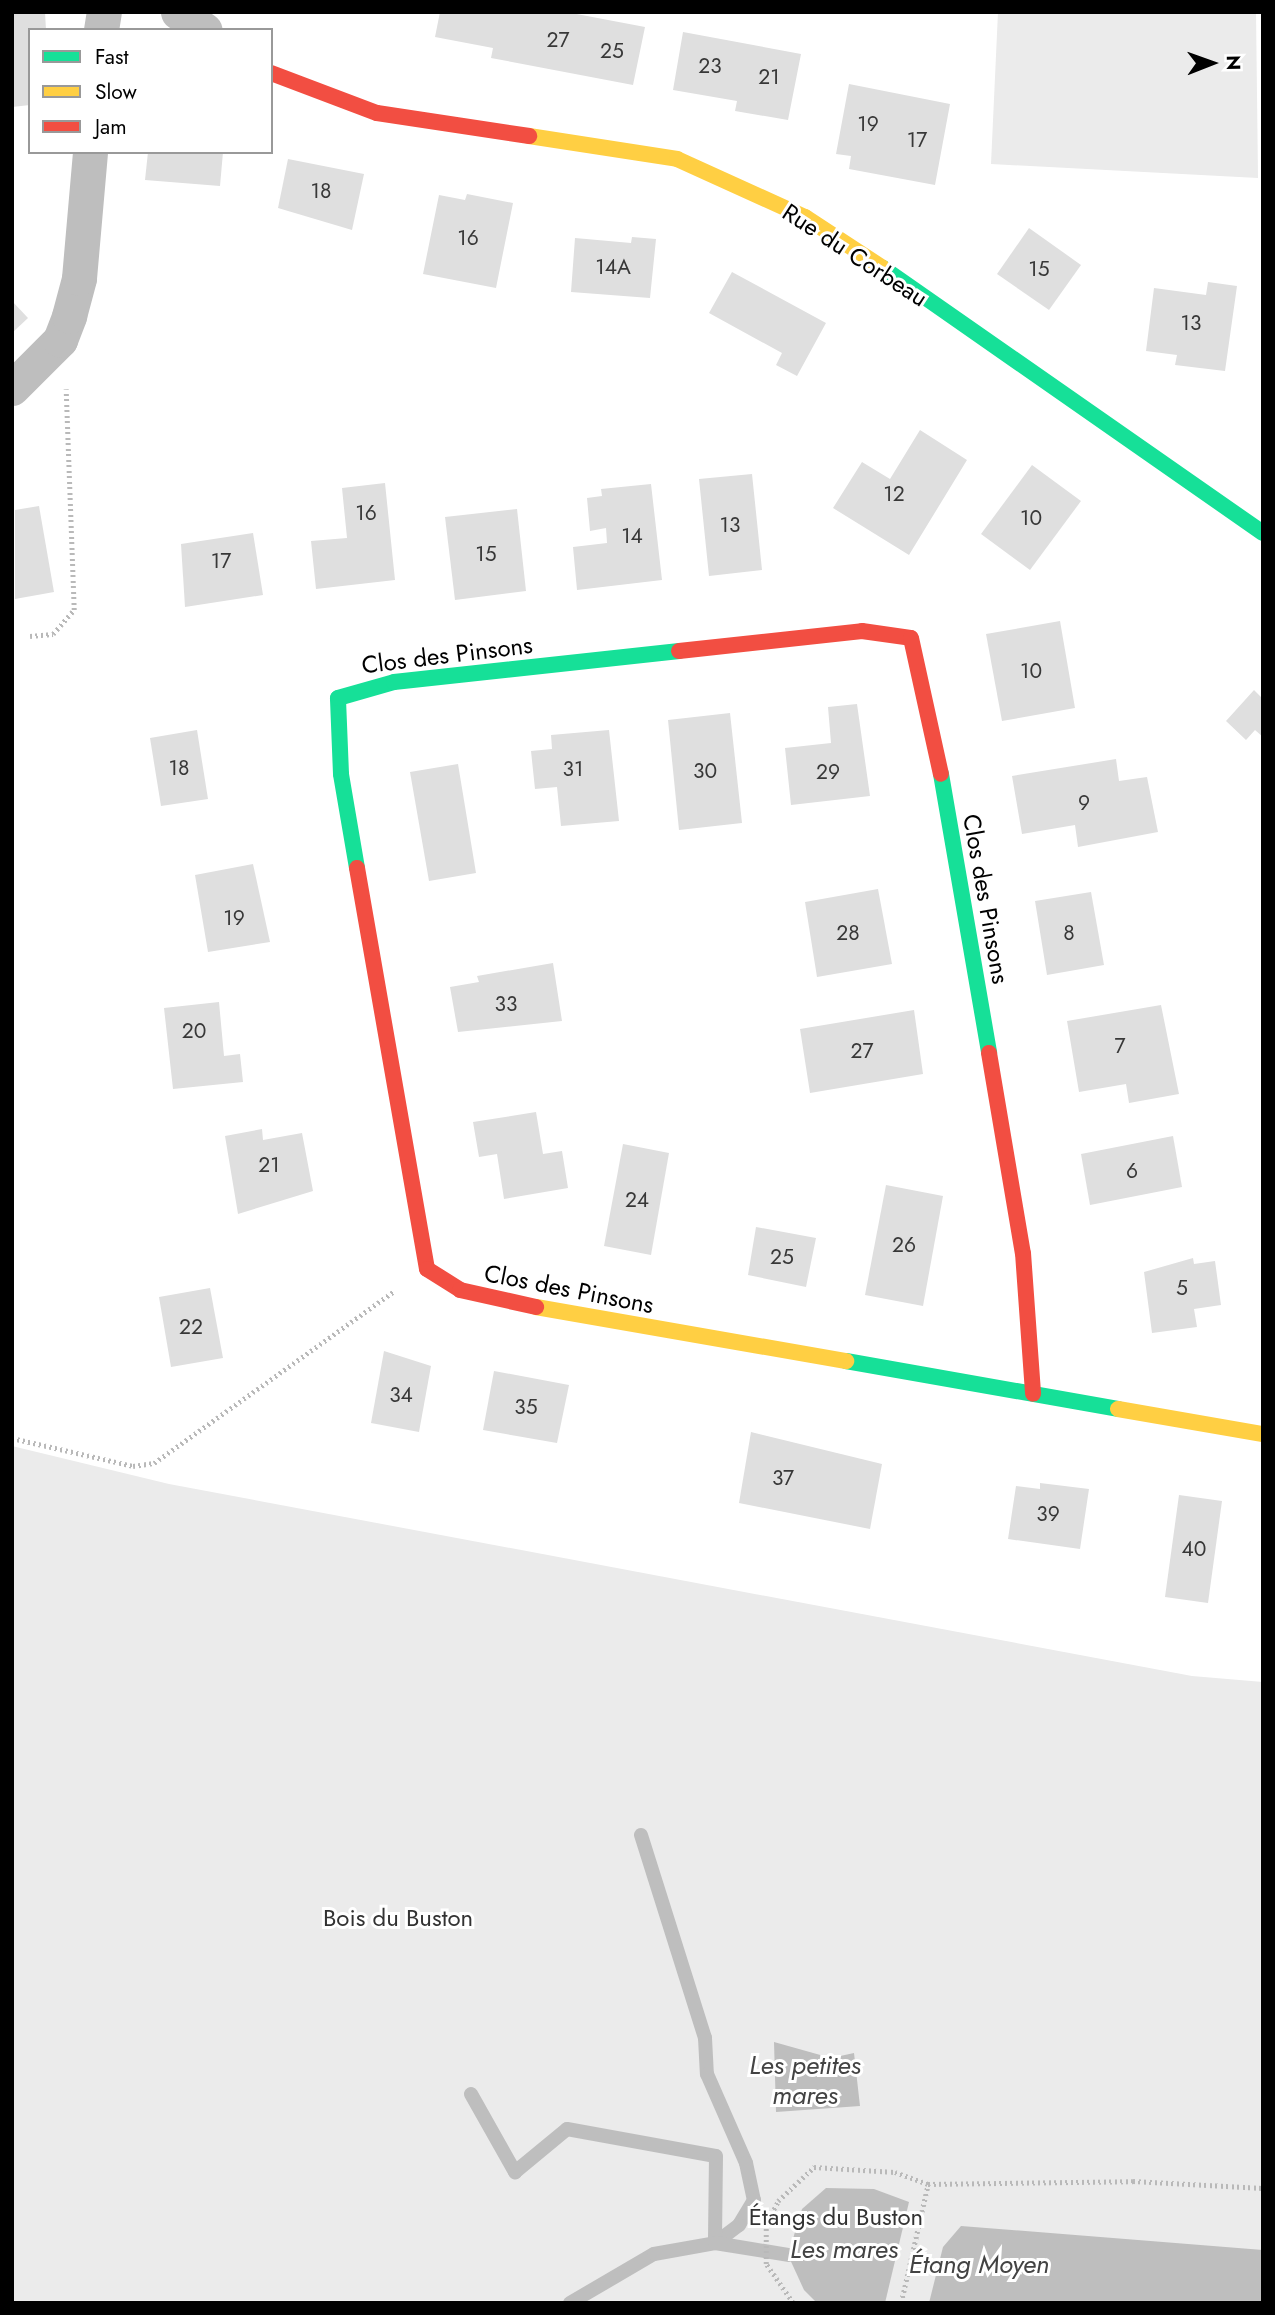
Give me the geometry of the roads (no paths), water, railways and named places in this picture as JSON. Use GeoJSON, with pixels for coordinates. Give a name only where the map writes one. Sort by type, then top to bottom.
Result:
{"type":"FeatureCollection","features":[{"type":"Feature","properties":{"kind":"street"},"geometry":{"type":"LineString","coordinates":[[178,12],[202,28]]}},
{"type":"Feature","properties":{"kind":"street","name":"Rue du Corbeau"},"geometry":{"type":"LineString","coordinates":[[273,74],[377,113],[677,159],[727,179],[859,253],[1263,533]]}},
{"type":"Feature","properties":{"kind":"street"},"geometry":{"type":"LineString","coordinates":[[12,388],[60,340],[79,278],[90,154]]}},
{"type":"Feature","properties":{"kind":"street","name":"Clos des Pinsons"},"geometry":{"type":"LineString","coordinates":[[1033,1394],[1023,1253],[932,723],[917,652],[911,638],[894,632],[394,682],[338,698],[341,774],[427,1269],[460,1290],[493,1299],[1033,1394],[1263,1434]]}},
{"type":"Feature","properties":{"kind":"water","name":"Les petites mares"},"geometry":{"type":"Polygon","coordinates":[[[774,2042],[831,2058],[854,2053],[860,2106],[776,2112],[774,2042]]]}},
{"type":"Feature","properties":{"kind":"water","name":"Les mares"},"geometry":{"type":"Polygon","coordinates":[[[826,2188],[874,2189],[909,2202],[885,2303],[817,2303],[804,2290],[788,2255],[802,2209],[826,2188]]]}},
{"type":"Feature","properties":{"kind":"water","name":"Étang Moyen"},"geometry":{"type":"Polygon","coordinates":[[[961,2226],[1263,2250],[1263,2303],[929,2303],[943,2247],[961,2226]]]}},
{"type":"Feature","properties":{"kind":"waterway"},"geometry":{"type":"LineString","coordinates":[[641,1835],[705,2038],[707,2074],[746,2163],[754,2200],[739,2225],[715,2243]]}},
{"type":"Feature","properties":{"kind":"waterway"},"geometry":{"type":"LineString","coordinates":[[471,2094],[515,2172],[567,2129],[716,2156],[715,2243]]}},
{"type":"Feature","properties":{"kind":"waterway"},"geometry":{"type":"LineString","coordinates":[[570,2303],[654,2254],[715,2243],[788,2255]]}},
{"type":"Feature","properties":{"kind":"park label","name":"Bois du Buston"},"geometry":{"type":"Point","coordinates":[398,1918]}},
{"type":"Feature","properties":{"kind":"park label","name":"Étangs du Buston"},"geometry":{"type":"Point","coordinates":[836,2217]}}]}
